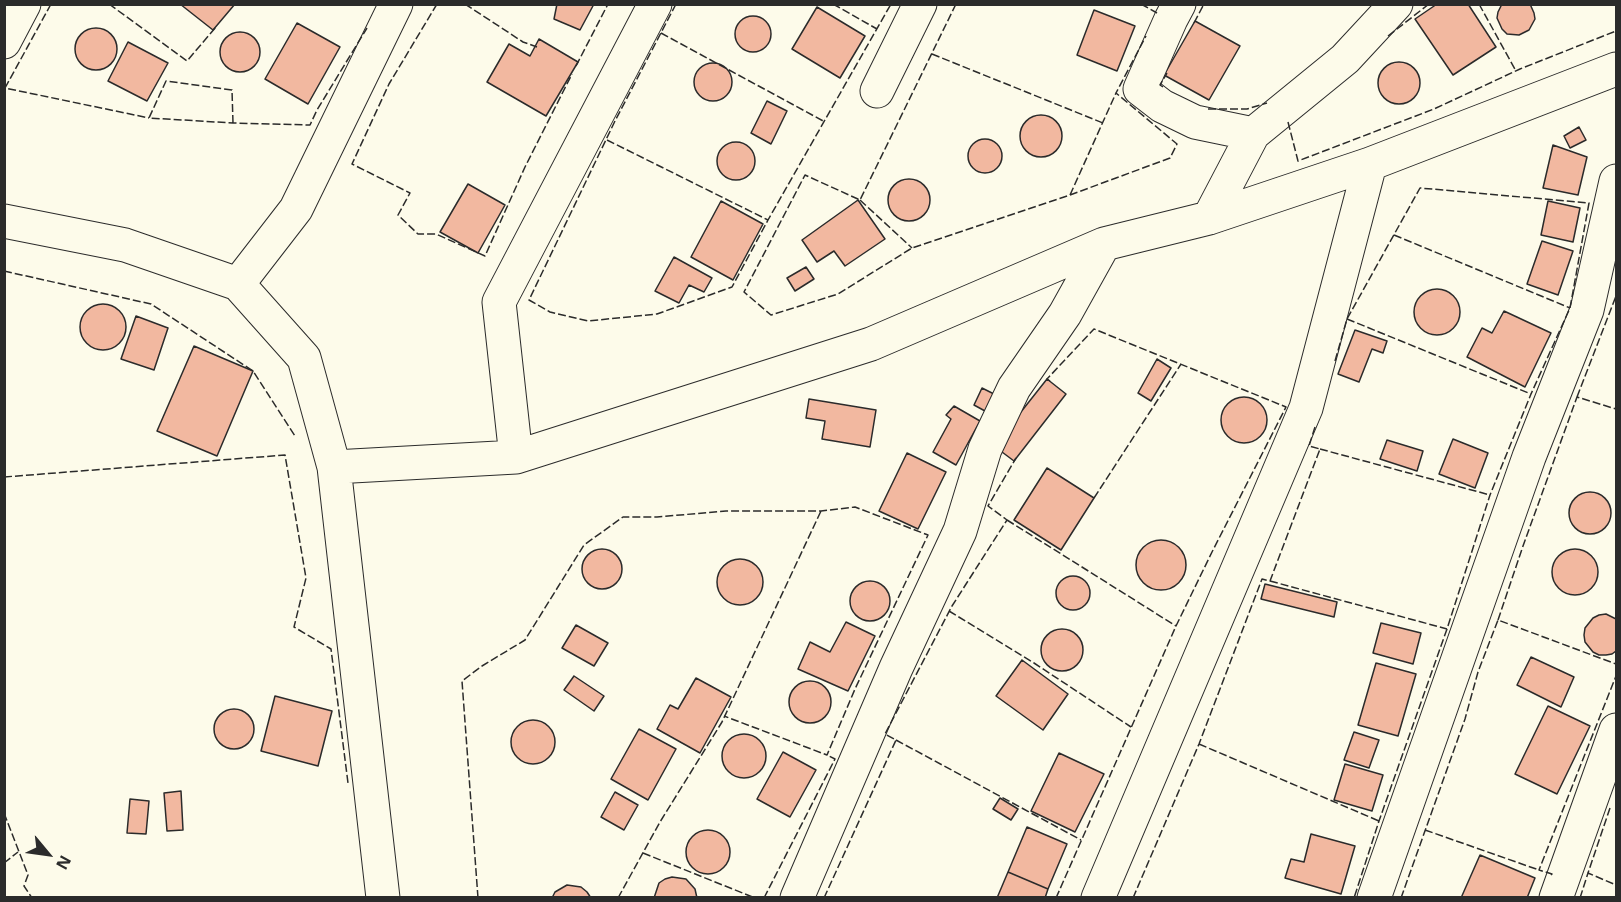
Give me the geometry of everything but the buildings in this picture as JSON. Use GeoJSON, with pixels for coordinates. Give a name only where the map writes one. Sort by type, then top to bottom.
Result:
{"type":"FeatureCollection","features":[{"type":"Feature","properties":{"kind":"street"},"geometry":{"type":"LineString","coordinates":[[4,42],[24,4]]}},
{"type":"Feature","properties":{"kind":"street"},"geometry":{"type":"LineString","coordinates":[[238,284],[296,209],[396,4]]}},
{"type":"Feature","properties":{"kind":"street"},"geometry":{"type":"LineString","coordinates":[[516,457],[499,302],[655,4]]}},
{"type":"Feature","properties":{"kind":"street"},"geometry":{"type":"LineString","coordinates":[[877,91],[920,4]]}},
{"type":"Feature","properties":{"kind":"street"},"geometry":{"type":"LineString","coordinates":[[1179,4],[1140,89],[1162,106],[1195,122],[1253,134]]}},
{"type":"Feature","properties":{"kind":"street"},"geometry":{"type":"LineString","coordinates":[[1209,218],[1253,134],[1345,59],[1396,4]]}},
{"type":"Feature","properties":{"kind":"street"},"geometry":{"type":"LineString","coordinates":[[334,467],[516,457],[871,344],[1104,244],[1209,218],[1370,164],[1617,69]]}},
{"type":"Feature","properties":{"kind":"street"},"geometry":{"type":"LineString","coordinates":[[1098,897],[1306,408],[1370,164]]}},
{"type":"Feature","properties":{"kind":"street"},"geometry":{"type":"LineString","coordinates":[[1374,897],[1529,457],[1587,310],[1617,181]]}},
{"type":"Feature","properties":{"kind":"street"},"geometry":{"type":"LineString","coordinates":[[4,220],[125,245],[238,284],[304,358],[334,467],[383,897]]}},
{"type":"Feature","properties":{"kind":"street"},"geometry":{"type":"LineString","coordinates":[[796,897],[896,668],[960,531],[985,449],[1014,388],[1065,314],[1104,244]]}},
{"type":"Feature","properties":{"kind":"street"},"geometry":{"type":"LineString","coordinates":[[1556,897],[1617,730]]}},
{"type":"Feature","properties":{"kind":"fence"},"geometry":{"type":"LineString","coordinates":[[51,4],[5,88],[149,118]]}},
{"type":"Feature","properties":{"kind":"fence"},"geometry":{"type":"LineString","coordinates":[[109,4],[187,61],[216,27]]}},
{"type":"Feature","properties":{"kind":"fence"},"geometry":{"type":"LineString","coordinates":[[437,4],[389,84],[352,164],[410,193],[398,215],[418,234],[436,234],[485,256],[525,167],[572,74]]}},
{"type":"Feature","properties":{"kind":"fence"},"geometry":{"type":"LineString","coordinates":[[465,4],[523,42],[537,47]]}},
{"type":"Feature","properties":{"kind":"fence"},"geometry":{"type":"LineString","coordinates":[[576,66],[608,4]]}},
{"type":"Feature","properties":{"kind":"fence"},"geometry":{"type":"LineString","coordinates":[[676,4],[615,121],[529,300],[550,312],[588,321],[657,314],[732,287],[891,4]]}},
{"type":"Feature","properties":{"kind":"fence"},"geometry":{"type":"LineString","coordinates":[[833,4],[877,29]]}},
{"type":"Feature","properties":{"kind":"fence"},"geometry":{"type":"LineString","coordinates":[[956,4],[860,200],[805,175],[744,292],[771,315],[838,294],[912,248],[1070,195],[1170,158],[1177,144],[1116,93],[1146,36]]}},
{"type":"Feature","properties":{"kind":"fence"},"geometry":{"type":"LineString","coordinates":[[1141,4],[1157,13]]}},
{"type":"Feature","properties":{"kind":"fence"},"geometry":{"type":"LineString","coordinates":[[1194,23],[1204,4]]}},
{"type":"Feature","properties":{"kind":"fence"},"geometry":{"type":"LineString","coordinates":[[1388,36],[1429,4]]}},
{"type":"Feature","properties":{"kind":"fence"},"geometry":{"type":"LineString","coordinates":[[1479,4],[1516,71]]}},
{"type":"Feature","properties":{"kind":"fence"},"geometry":{"type":"LineString","coordinates":[[233,123],[232,90],[166,81],[149,118],[233,123],[310,125],[367,28]]}},
{"type":"Feature","properties":{"kind":"fence"},"geometry":{"type":"LineString","coordinates":[[1288,122],[1298,161],[1434,109],[1520,69],[1616,31]]}},
{"type":"Feature","properties":{"kind":"fence"},"geometry":{"type":"LineString","coordinates":[[661,33],[825,122]]}},
{"type":"Feature","properties":{"kind":"fence"},"geometry":{"type":"LineString","coordinates":[[932,54],[1103,123]]}},
{"type":"Feature","properties":{"kind":"fence"},"geometry":{"type":"LineString","coordinates":[[1163,87],[1160,85],[1167,73]]}},
{"type":"Feature","properties":{"kind":"fence"},"geometry":{"type":"LineString","coordinates":[[1070,195],[1116,93]]}},
{"type":"Feature","properties":{"kind":"fence"},"geometry":{"type":"LineString","coordinates":[[1208,109],[1247,109],[1267,103]]}},
{"type":"Feature","properties":{"kind":"fence"},"geometry":{"type":"LineString","coordinates":[[607,140],[768,220]]}},
{"type":"Feature","properties":{"kind":"fence"},"geometry":{"type":"LineString","coordinates":[[1335,361],[1347,319],[1420,188],[1589,203],[1570,308],[1531,394],[1490,495],[1447,629],[1354,898]]}},
{"type":"Feature","properties":{"kind":"fence"},"geometry":{"type":"LineString","coordinates":[[860,200],[912,248]]}},
{"type":"Feature","properties":{"kind":"fence"},"geometry":{"type":"LineString","coordinates":[[1394,235],[1570,308]]}},
{"type":"Feature","properties":{"kind":"fence"},"geometry":{"type":"LineString","coordinates":[[4,271],[151,304],[253,371],[295,436]]}},
{"type":"Feature","properties":{"kind":"fence"},"geometry":{"type":"LineString","coordinates":[[1577,397],[1616,296]]}},
{"type":"Feature","properties":{"kind":"fence"},"geometry":{"type":"LineString","coordinates":[[1347,319],[1531,394]]}},
{"type":"Feature","properties":{"kind":"fence"},"geometry":{"type":"LineString","coordinates":[[1050,381],[1047,379],[1094,329],[1286,407],[1176,626],[1056,898]]}},
{"type":"Feature","properties":{"kind":"fence"},"geometry":{"type":"LineString","coordinates":[[1094,498],[1181,364]]}},
{"type":"Feature","properties":{"kind":"fence"},"geometry":{"type":"LineString","coordinates":[[1498,620],[1577,397],[1616,409]]}},
{"type":"Feature","properties":{"kind":"fence"},"geometry":{"type":"LineString","coordinates":[[1133,898],[1199,744],[1262,579],[1270,581],[1320,449],[1309,446],[1315,427]]}},
{"type":"Feature","properties":{"kind":"fence"},"geometry":{"type":"LineString","coordinates":[[1320,449],[1490,495]]}},
{"type":"Feature","properties":{"kind":"fence"},"geometry":{"type":"LineString","coordinates":[[4,477],[285,455],[306,578],[294,627],[331,649],[348,783]]}},
{"type":"Feature","properties":{"kind":"fence"},"geometry":{"type":"LineString","coordinates":[[824,898],[896,740],[885,734],[952,606],[1007,520],[988,506],[1016,458]]}},
{"type":"Feature","properties":{"kind":"fence"},"geometry":{"type":"LineString","coordinates":[[478,898],[462,681],[525,640],[584,545],[623,517],[657,517],[726,511],[821,511],[855,507],[928,535],[855,689],[827,755],[724,716]]}},
{"type":"Feature","properties":{"kind":"fence"},"geometry":{"type":"LineString","coordinates":[[618,898],[660,822],[722,722],[821,511]]}},
{"type":"Feature","properties":{"kind":"fence"},"geometry":{"type":"LineString","coordinates":[[1007,520],[1176,626]]}},
{"type":"Feature","properties":{"kind":"fence"},"geometry":{"type":"LineString","coordinates":[[1270,581],[1447,629]]}},
{"type":"Feature","properties":{"kind":"fence"},"geometry":{"type":"LineString","coordinates":[[949,611],[1034,663],[1131,727]]}},
{"type":"Feature","properties":{"kind":"fence"},"geometry":{"type":"LineString","coordinates":[[1401,898],[1498,620],[1616,664]]}},
{"type":"Feature","properties":{"kind":"fence"},"geometry":{"type":"LineString","coordinates":[[1551,875],[1539,870],[1616,676]]}},
{"type":"Feature","properties":{"kind":"fence"},"geometry":{"type":"LineString","coordinates":[[896,740],[1081,840]]}},
{"type":"Feature","properties":{"kind":"fence"},"geometry":{"type":"LineString","coordinates":[[1199,744],[1379,821]]}},
{"type":"Feature","properties":{"kind":"fence"},"geometry":{"type":"LineString","coordinates":[[764,898],[835,759],[827,755]]}},
{"type":"Feature","properties":{"kind":"fence"},"geometry":{"type":"LineString","coordinates":[[1610,808],[1588,873],[1616,885]]}},
{"type":"Feature","properties":{"kind":"fence"},"geometry":{"type":"LineString","coordinates":[[4,813],[28,875],[24,886],[32,898]]}},
{"type":"Feature","properties":{"kind":"fence"},"geometry":{"type":"LineString","coordinates":[[1425,830],[1539,870]]}},
{"type":"Feature","properties":{"kind":"fence"},"geometry":{"type":"LineString","coordinates":[[4,863],[18,852]]}},
{"type":"Feature","properties":{"kind":"fence"},"geometry":{"type":"LineString","coordinates":[[643,853],[755,898]]}},
{"type":"Feature","properties":{"kind":"fence"},"geometry":{"type":"LineString","coordinates":[[1580,898],[1588,873]]}}]}
